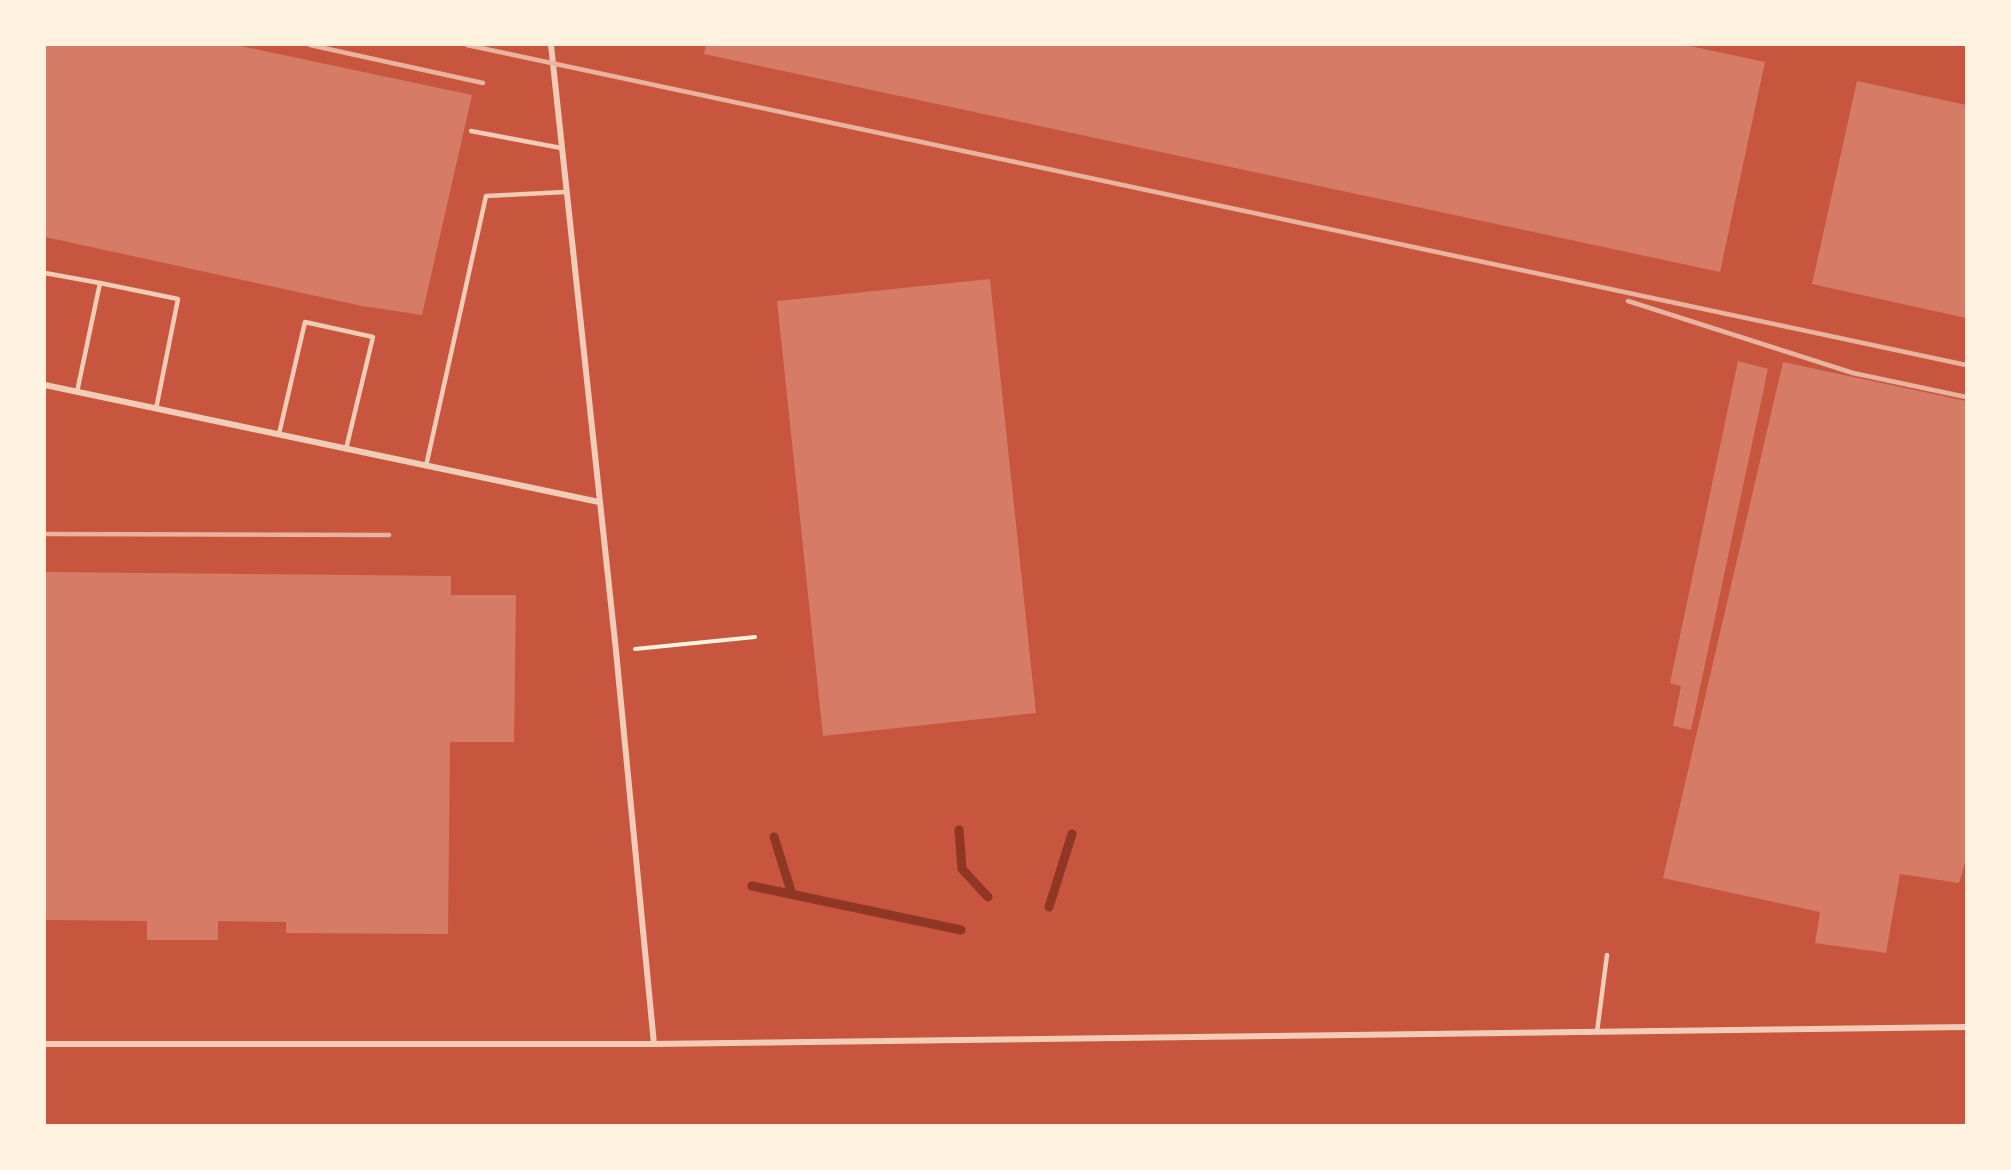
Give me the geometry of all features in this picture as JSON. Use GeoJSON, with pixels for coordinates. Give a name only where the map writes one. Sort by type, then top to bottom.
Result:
{"type":"FeatureCollection","features":[{"type":"Feature","properties":{"kind":"street"},"geometry":{"type":"LineString","coordinates":[[550,45],[616,651],[654,1044]]}},
{"type":"Feature","properties":{"kind":"street"},"geometry":{"type":"LineString","coordinates":[[45,385],[279,434],[346,451],[599,502]]}},
{"type":"Feature","properties":{"kind":"street"},"geometry":{"type":"LineString","coordinates":[[45,1044],[654,1044],[1966,1027]]}},
{"type":"Feature","properties":{"kind":"lane"},"geometry":{"type":"LineString","coordinates":[[471,131],[561,148]]}},
{"type":"Feature","properties":{"kind":"lane"},"geometry":{"type":"LineString","coordinates":[[426,466],[486,196],[565,192]]}},
{"type":"Feature","properties":{"kind":"lane"},"geometry":{"type":"LineString","coordinates":[[45,273],[178,298],[156,409]]}},
{"type":"Feature","properties":{"kind":"lane"},"geometry":{"type":"LineString","coordinates":[[77,392],[99,283]]}},
{"type":"Feature","properties":{"kind":"lane"},"geometry":{"type":"LineString","coordinates":[[279,434],[305,322],[373,337],[346,451]]}},
{"type":"Feature","properties":{"kind":"lane"},"geometry":{"type":"LineString","coordinates":[[1597,1032],[1607,956]]}},
{"type":"Feature","properties":{"kind":"path"},"geometry":{"type":"LineString","coordinates":[[616,651],[755,637]]}},
{"type":"Feature","properties":{"kind":"building"},"geometry":{"type":"Polygon","coordinates":[[[45,45],[236,45],[472,95],[422,315],[362,306],[45,237],[45,45]]]}},
{"type":"Feature","properties":{"kind":"building"},"geometry":{"type":"Polygon","coordinates":[[[706,45],[1685,45],[1765,62],[1720,272],[704,54],[706,45]]]}},
{"type":"Feature","properties":{"kind":"building"},"geometry":{"type":"Polygon","coordinates":[[[1857,81],[1966,105],[1966,318],[1812,284],[1857,81]]]}},
{"type":"Feature","properties":{"kind":"building"},"geometry":{"type":"Polygon","coordinates":[[[990,279],[1036,713],[823,736],[777,301],[990,279]]]}},
{"type":"Feature","properties":{"kind":"building"},"geometry":{"type":"Polygon","coordinates":[[[1738,361],[1768,369],[1691,730],[1673,726],[1681,686],[1670,683],[1738,361]]]}},
{"type":"Feature","properties":{"kind":"building"},"geometry":{"type":"Polygon","coordinates":[[[1783,362],[1966,401],[1966,860],[1959,883],[1900,874],[1886,953],[1815,943],[1820,912],[1663,878],[1783,362]]]}},
{"type":"Feature","properties":{"kind":"building"},"geometry":{"type":"Polygon","coordinates":[[[45,572],[451,576],[451,595],[516,595],[514,742],[450,742],[448,934],[286,933],[286,922],[218,921],[218,940],[147,940],[147,921],[45,920],[45,572]]]}},
{"type":"Feature","properties":{"kind":"waterway"},"geometry":{"type":"LineString","coordinates":[[959,830],[962,869],[988,897]]}},
{"type":"Feature","properties":{"kind":"waterway"},"geometry":{"type":"LineString","coordinates":[[1049,907],[1072,834]]}},
{"type":"Feature","properties":{"kind":"waterway"},"geometry":{"type":"LineString","coordinates":[[774,837],[792,894]]}},
{"type":"Feature","properties":{"kind":"waterway"},"geometry":{"type":"LineString","coordinates":[[752,886],[961,930]]}},
{"type":"Feature","properties":{"kind":"railway"},"geometry":{"type":"LineString","coordinates":[[310,45],[483,83]]}},
{"type":"Feature","properties":{"kind":"railway"},"geometry":{"type":"LineString","coordinates":[[467,45],[1966,365]]}},
{"type":"Feature","properties":{"kind":"railway"},"geometry":{"type":"LineString","coordinates":[[1628,301],[1853,373],[1966,397]]}},
{"type":"Feature","properties":{"kind":"railway"},"geometry":{"type":"LineString","coordinates":[[45,534],[389,535]]}}]}
